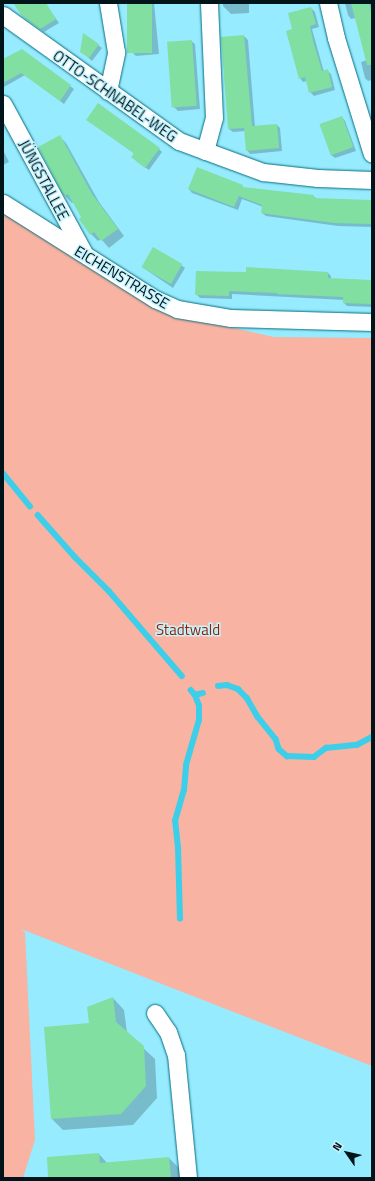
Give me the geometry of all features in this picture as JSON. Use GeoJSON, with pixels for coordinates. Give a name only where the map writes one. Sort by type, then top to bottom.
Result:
{"type":"FeatureCollection","features":[{"type":"Feature","properties":{"kind":"street"},"geometry":{"type":"LineString","coordinates":[[108,3],[116,52],[108,91]]}},
{"type":"Feature","properties":{"kind":"street"},"geometry":{"type":"LineString","coordinates":[[204,151],[214,118],[209,3]]}},
{"type":"Feature","properties":{"kind":"street"},"geometry":{"type":"LineString","coordinates":[[328,3],[336,38],[372,154]]}},
{"type":"Feature","properties":{"kind":"street","name":"OTTO-SCHNABEL-WEG"},"geometry":{"type":"LineString","coordinates":[[4,18],[179,141],[263,172],[318,178],[372,180]]}},
{"type":"Feature","properties":{"kind":"street","name":"JÜNGSTALLEE"},"geometry":{"type":"LineString","coordinates":[[3,104],[85,255]]}},
{"type":"Feature","properties":{"kind":"street","name":"EICHENSTRASSE"},"geometry":{"type":"LineString","coordinates":[[3,203],[160,302],[188,312],[231,318],[372,322]]}},
{"type":"Feature","properties":{"kind":"street"},"geometry":{"type":"LineString","coordinates":[[155,1013],[168,1032],[176,1055],[188,1178]]}},
{"type":"Feature","properties":{"kind":"green space","name":"Stadtwald"},"geometry":{"type":"Polygon","coordinates":[[[3,213],[163,312],[274,337],[372,338],[372,1066],[21,929],[25,932],[35,1140],[23,1178],[3,1178],[3,213]]]}},
{"type":"Feature","properties":{"kind":"building"},"geometry":{"type":"Polygon","coordinates":[[[13,3],[46,3],[56,19],[40,29],[22,16],[13,3]]]}},
{"type":"Feature","properties":{"kind":"building"},"geometry":{"type":"Polygon","coordinates":[[[127,3],[152,3],[152,53],[127,53],[127,3]]]}},
{"type":"Feature","properties":{"kind":"building"},"geometry":{"type":"Polygon","coordinates":[[[351,3],[369,3],[372,15],[372,65],[367,65],[351,3]]]}},
{"type":"Feature","properties":{"kind":"building"},"geometry":{"type":"Polygon","coordinates":[[[311,7],[316,24],[310,26],[313,41],[322,71],[328,69],[332,87],[309,93],[305,77],[299,79],[286,31],[292,29],[288,13],[311,7]]]}},
{"type":"Feature","properties":{"kind":"building"},"geometry":{"type":"Polygon","coordinates":[[[83,33],[99,44],[89,58],[80,52],[83,33]]]}},
{"type":"Feature","properties":{"kind":"building"},"geometry":{"type":"Polygon","coordinates":[[[244,35],[252,126],[277,124],[279,148],[246,151],[244,128],[228,129],[221,37],[244,35]]]}},
{"type":"Feature","properties":{"kind":"building"},"geometry":{"type":"Polygon","coordinates":[[[192,40],[197,106],[172,108],[167,42],[192,40]]]}},
{"type":"Feature","properties":{"kind":"building"},"geometry":{"type":"Polygon","coordinates":[[[22,49],[71,85],[60,101],[21,73],[3,83],[3,59],[22,49]]]}},
{"type":"Feature","properties":{"kind":"building"},"geometry":{"type":"Polygon","coordinates":[[[98,103],[160,148],[145,168],[131,157],[134,153],[86,120],[98,103]]]}},
{"type":"Feature","properties":{"kind":"building"},"geometry":{"type":"Polygon","coordinates":[[[342,116],[353,147],[331,155],[319,124],[342,116]]]}},
{"type":"Feature","properties":{"kind":"building"},"geometry":{"type":"Polygon","coordinates":[[[60,135],[92,194],[118,229],[101,241],[94,232],[90,235],[79,219],[81,217],[68,194],[64,196],[38,147],[60,135]]]}},
{"type":"Feature","properties":{"kind":"building"},"geometry":{"type":"Polygon","coordinates":[[[197,167],[243,185],[242,187],[314,195],[314,198],[372,200],[372,224],[334,223],[261,213],[262,205],[239,196],[234,207],[188,189],[197,167]]]}},
{"type":"Feature","properties":{"kind":"building"},"geometry":{"type":"Polygon","coordinates":[[[153,247],[182,264],[171,284],[142,267],[153,247]]]}},
{"type":"Feature","properties":{"kind":"building"},"geometry":{"type":"Polygon","coordinates":[[[246,267],[328,272],[328,278],[372,280],[372,304],[343,303],[343,297],[277,293],[229,291],[229,296],[195,295],[196,271],[246,272],[246,267]]]}},
{"type":"Feature","properties":{"kind":"building"},"geometry":{"type":"Polygon","coordinates":[[[113,997],[116,1022],[144,1046],[146,1086],[121,1114],[51,1119],[44,1027],[89,1023],[87,1007],[113,997]]]}},
{"type":"Feature","properties":{"kind":"building"},"geometry":{"type":"Polygon","coordinates":[[[99,1153],[100,1163],[169,1157],[171,1178],[48,1178],[47,1157],[99,1153]]]}},
{"type":"Feature","properties":{"kind":"waterway"},"geometry":{"type":"LineString","coordinates":[[3,473],[30,506]]}},
{"type":"Feature","properties":{"kind":"waterway"},"geometry":{"type":"LineString","coordinates":[[38,515],[75,557],[109,591],[182,676]]}},
{"type":"Feature","properties":{"kind":"waterway"},"geometry":{"type":"LineString","coordinates":[[218,686],[227,685],[238,689],[247,698],[258,717],[276,739],[279,749],[287,756],[314,757],[326,748],[357,745],[372,737]]}},
{"type":"Feature","properties":{"kind":"waterway"},"geometry":{"type":"LineString","coordinates":[[191,690],[195,695],[203,693]]}},
{"type":"Feature","properties":{"kind":"waterway"},"geometry":{"type":"LineString","coordinates":[[180,919],[178,848],[175,821],[184,790],[186,765],[199,720],[199,706],[195,695]]}}]}
